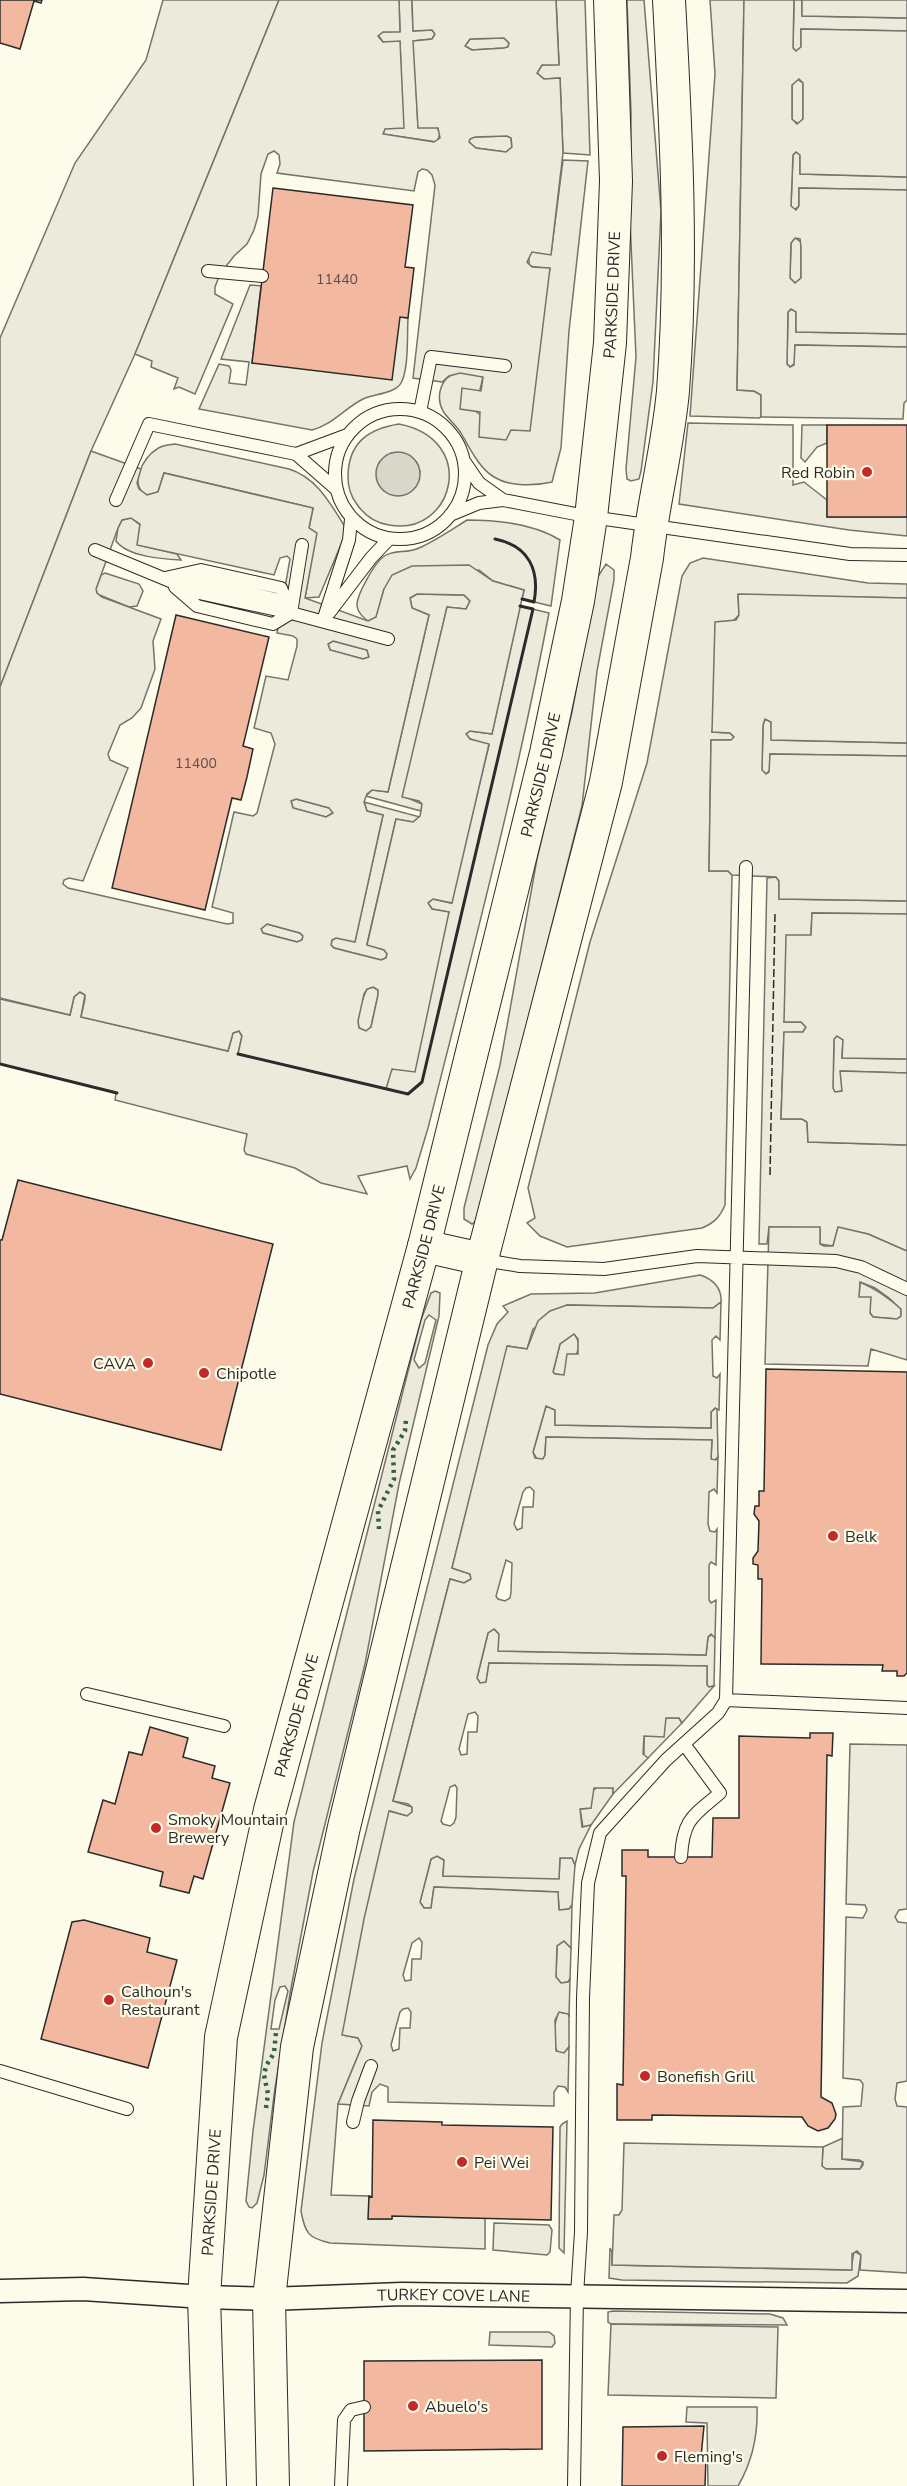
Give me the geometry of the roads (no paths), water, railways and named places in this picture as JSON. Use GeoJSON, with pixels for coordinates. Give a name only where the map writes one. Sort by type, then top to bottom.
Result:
{"type":"FeatureCollection","features":[{"type":"Feature","properties":{"kind":"street","name":"PARKSIDE DRIVE"},"geometry":{"type":"LineString","coordinates":[[210,2486],[204,2297],[222,2037],[270,1810],[424,1246],[546,753],[578,601],[591,517],[611,320],[616,181],[610,0]]}},
{"type":"Feature","properties":{"kind":"street"},"geometry":{"type":"LineString","coordinates":[[273,2486],[269,2299],[297,2047],[344,1827],[482,1259],[606,782],[646,563],[650,525],[673,393],[678,262],[675,102],[669,0]]}},
{"type":"Feature","properties":{"kind":"street"},"geometry":{"type":"LineString","coordinates":[[424,1246],[482,1259]]}},
{"type":"Feature","properties":{"kind":"street","name":"TURKEY COVE LANE"},"geometry":{"type":"LineString","coordinates":[[0,2291],[83,2289],[269,2299],[402,2294],[907,2301]]}},
{"type":"Feature","properties":{"kind":"lane"},"geometry":{"type":"LineString","coordinates":[[208,271],[262,276]]}},
{"type":"Feature","properties":{"kind":"lane"},"geometry":{"type":"LineString","coordinates":[[420,412],[431,357],[504,366]]}},
{"type":"Feature","properties":{"kind":"lane"},"geometry":{"type":"LineString","coordinates":[[464,461],[465,483],[459,503],[450,515],[429,533],[409,539],[388,539],[369,532],[351,519],[339,501],[334,480],[336,458],[347,435],[360,422],[379,411],[401,408],[420,412],[442,423],[456,440],[464,461],[479,483],[503,500]]}},
{"type":"Feature","properties":{"kind":"lane"},"geometry":{"type":"LineString","coordinates":[[116,500],[149,424],[296,454],[336,489]]}},
{"type":"Feature","properties":{"kind":"lane"},"geometry":{"type":"LineString","coordinates":[[296,454],[347,435]]}},
{"type":"Feature","properties":{"kind":"lane"},"geometry":{"type":"LineString","coordinates":[[450,515],[479,503],[503,500],[591,517],[850,554],[907,555]]}},
{"type":"Feature","properties":{"kind":"lane"},"geometry":{"type":"LineString","coordinates":[[323,621],[349,540],[351,519]]}},
{"type":"Feature","properties":{"kind":"lane"},"geometry":{"type":"LineString","coordinates":[[323,621],[388,539]]}},
{"type":"Feature","properties":{"kind":"lane"},"geometry":{"type":"LineString","coordinates":[[291,613],[302,545]]}},
{"type":"Feature","properties":{"kind":"lane"},"geometry":{"type":"LineString","coordinates":[[95,550],[165,578],[197,606],[273,624],[291,613],[388,639]]}},
{"type":"Feature","properties":{"kind":"lane"},"geometry":{"type":"LineString","coordinates":[[165,578],[201,570],[281,588],[291,613]]}},
{"type":"Feature","properties":{"kind":"lane"},"geometry":{"type":"LineString","coordinates":[[574,2486],[577,2295],[581,2232],[583,1998],[588,1883],[600,1833],[666,1760],[718,1713],[726,1700],[746,867]]}},
{"type":"Feature","properties":{"kind":"lane"},"geometry":{"type":"LineString","coordinates":[[482,1259],[520,1266],[604,1269],[697,1256],[836,1261],[861,1267],[907,1289]]}},
{"type":"Feature","properties":{"kind":"lane"},"geometry":{"type":"LineString","coordinates":[[87,1694],[224,1726]]}},
{"type":"Feature","properties":{"kind":"lane"},"geometry":{"type":"LineString","coordinates":[[726,1700],[907,1708]]}},
{"type":"Feature","properties":{"kind":"lane"},"geometry":{"type":"LineString","coordinates":[[681,1857],[682,1835],[686,1826],[692,1817],[720,1793],[684,1744]]}},
{"type":"Feature","properties":{"kind":"lane"},"geometry":{"type":"LineString","coordinates":[[353,2122],[370,2066]]}},
{"type":"Feature","properties":{"kind":"lane"},"geometry":{"type":"LineString","coordinates":[[0,2071],[126,2109]]}},
{"type":"Feature","properties":{"kind":"lane"},"geometry":{"type":"LineString","coordinates":[[341,2486],[344,2420],[351,2410],[364,2407]]}},
{"type":"Feature","properties":{"kind":"place","name":"Red Robin"},"geometry":{"type":"Point","coordinates":[867,472]}},
{"type":"Feature","properties":{"kind":"place","name":"CAVA"},"geometry":{"type":"Point","coordinates":[148,1363]}},
{"type":"Feature","properties":{"kind":"place","name":"Chipotle"},"geometry":{"type":"Point","coordinates":[204,1373]}},
{"type":"Feature","properties":{"kind":"place","name":"Belk"},"geometry":{"type":"Point","coordinates":[833,1536]}},
{"type":"Feature","properties":{"kind":"place","name":"Smoky Mountain Brewery"},"geometry":{"type":"Point","coordinates":[156,1828]}},
{"type":"Feature","properties":{"kind":"place","name":"Calhoun's Restaurant"},"geometry":{"type":"Point","coordinates":[109,2000]}},
{"type":"Feature","properties":{"kind":"place","name":"Bonefish Grill"},"geometry":{"type":"Point","coordinates":[645,2076]}},
{"type":"Feature","properties":{"kind":"place","name":"Pei Wei"},"geometry":{"type":"Point","coordinates":[462,2162]}},
{"type":"Feature","properties":{"kind":"place","name":"Abuelo's"},"geometry":{"type":"Point","coordinates":[413,2406]}},
{"type":"Feature","properties":{"kind":"place","name":"Fleming's"},"geometry":{"type":"Point","coordinates":[662,2456]}}]}
